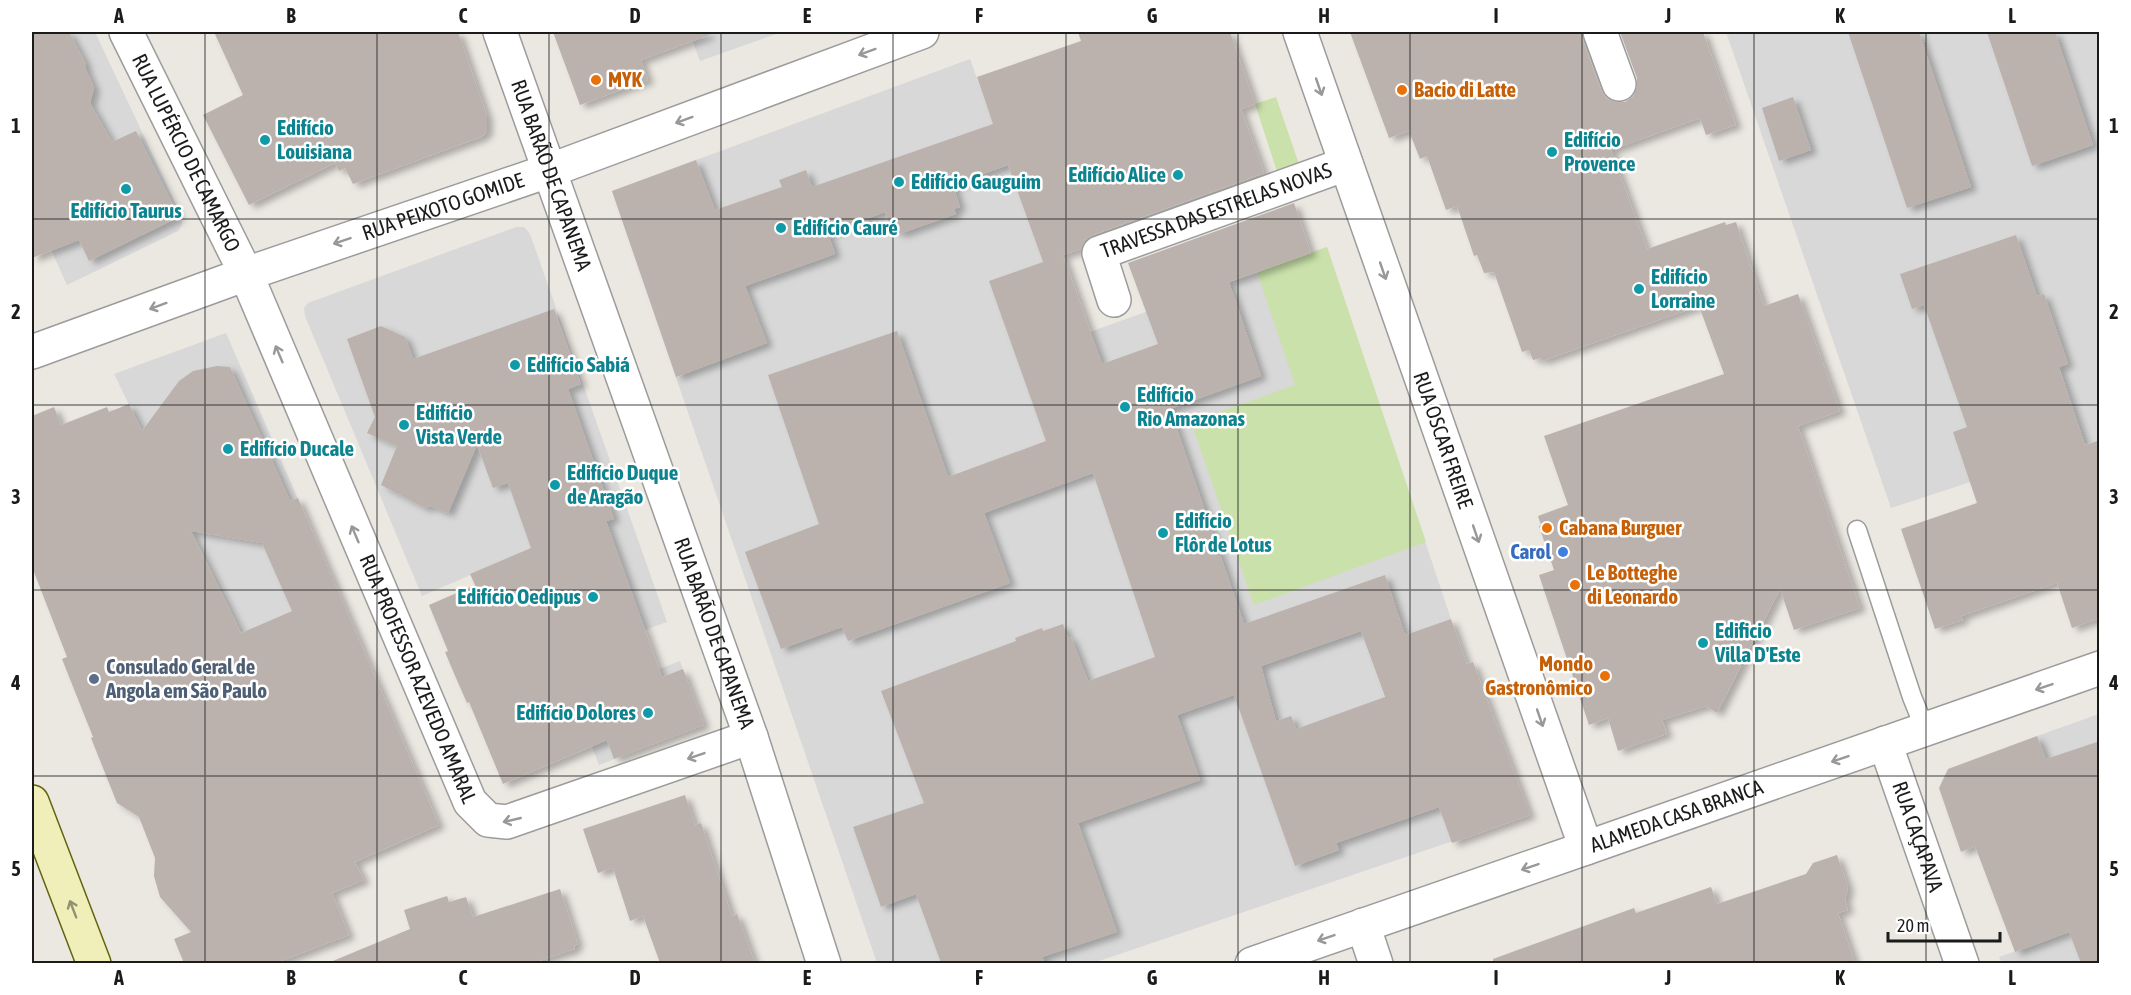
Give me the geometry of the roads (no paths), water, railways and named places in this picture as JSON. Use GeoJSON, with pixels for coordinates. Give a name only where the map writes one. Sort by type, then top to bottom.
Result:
{"type":"FeatureCollection","features":[{"type":"Feature","properties":{"kind":"main road"},"geometry":{"type":"LineString","coordinates":[[32,802],[94,963]]}},
{"type":"Feature","properties":{"kind":"street","name":"RUA LUPÉRCIO DE CAMARGO"},"geometry":{"type":"LineString","coordinates":[[126,32],[246,274]]}},
{"type":"Feature","properties":{"kind":"street","name":"RUA BARÃO DE CAPANEMA"},"geometry":{"type":"LineString","coordinates":[[500,32],[751,737],[824,963]]}},
{"type":"Feature","properties":{"kind":"street","name":"RUA PEIXOTO GOMIDE"},"geometry":{"type":"LineString","coordinates":[[32,352],[246,274],[551,170],[922,32]]}},
{"type":"Feature","properties":{"kind":"street","name":"RUA OSCAR FREIRE"},"geometry":{"type":"LineString","coordinates":[[1300,32],[1586,848]]}},
{"type":"Feature","properties":{"kind":"street"},"geometry":{"type":"LineString","coordinates":[[1600,32],[1619,84]]}},
{"type":"Feature","properties":{"kind":"street","name":"TRAVESSA DAS ESTRELAS NOVAS"},"geometry":{"type":"LineString","coordinates":[[1114,300],[1099,253],[1346,165]]}},
{"type":"Feature","properties":{"kind":"street","name":"RUA PROFESSOR AZEVEDO AMARAL"},"geometry":{"type":"LineString","coordinates":[[246,274],[470,802],[488,820],[507,822],[751,737]]}},
{"type":"Feature","properties":{"kind":"street","name":"ALAMEDA CASA BRANCA"},"geometry":{"type":"LineString","coordinates":[[1252,963],[2100,668]]}},
{"type":"Feature","properties":{"kind":"street","name":"RUA CAÇAPAVA"},"geometry":{"type":"LineString","coordinates":[[1885,743],[1962,963]]}},
{"type":"Feature","properties":{"kind":"street"},"geometry":{"type":"LineString","coordinates":[[1363,926],[1376,963]]}},
{"type":"Feature","properties":{"kind":"lane"},"geometry":{"type":"LineString","coordinates":[[1857,530],[1912,697],[1925,729]]}},
{"type":"Feature","properties":{"kind":"place","name":"MYK"},"geometry":{"type":"Point","coordinates":[596,80]}},
{"type":"Feature","properties":{"kind":"place","name":"Bacio di Latte"},"geometry":{"type":"Point","coordinates":[1402,90]}},
{"type":"Feature","properties":{"kind":"place","name":"Edifício Louisiana"},"geometry":{"type":"Point","coordinates":[265,140]}},
{"type":"Feature","properties":{"kind":"place","name":"Edifício Provence"},"geometry":{"type":"Point","coordinates":[1552,152]}},
{"type":"Feature","properties":{"kind":"place","name":"Edifício Alice"},"geometry":{"type":"Point","coordinates":[1178,175]}},
{"type":"Feature","properties":{"kind":"place","name":"Edifício Gauguim"},"geometry":{"type":"Point","coordinates":[899,182]}},
{"type":"Feature","properties":{"kind":"place","name":"Edifício Taurus"},"geometry":{"type":"Point","coordinates":[126,189]}},
{"type":"Feature","properties":{"kind":"place","name":"Edifício Cauré"},"geometry":{"type":"Point","coordinates":[781,228]}},
{"type":"Feature","properties":{"kind":"place","name":"Edifício Lorraine"},"geometry":{"type":"Point","coordinates":[1639,289]}},
{"type":"Feature","properties":{"kind":"place","name":"Edifício Sabiá"},"geometry":{"type":"Point","coordinates":[515,365]}},
{"type":"Feature","properties":{"kind":"place","name":"Edifício Rio Amazonas"},"geometry":{"type":"Point","coordinates":[1125,407]}},
{"type":"Feature","properties":{"kind":"place","name":"Edifício Vista Verde"},"geometry":{"type":"Point","coordinates":[404,425]}},
{"type":"Feature","properties":{"kind":"place","name":"Edifício Ducale"},"geometry":{"type":"Point","coordinates":[228,449]}},
{"type":"Feature","properties":{"kind":"place","name":"Edifício Duque de Aragão"},"geometry":{"type":"Point","coordinates":[555,485]}},
{"type":"Feature","properties":{"kind":"place","name":"Cabana Burguer"},"geometry":{"type":"Point","coordinates":[1547,528]}},
{"type":"Feature","properties":{"kind":"place","name":"Edifício Flôr de Lotus"},"geometry":{"type":"Point","coordinates":[1163,533]}},
{"type":"Feature","properties":{"kind":"place","name":"Carol"},"geometry":{"type":"Point","coordinates":[1563,552]}},
{"type":"Feature","properties":{"kind":"place","name":"Le Botteghe di Leonardo"},"geometry":{"type":"Point","coordinates":[1575,585]}},
{"type":"Feature","properties":{"kind":"place","name":"Edifício Oedipus"},"geometry":{"type":"Point","coordinates":[593,597]}},
{"type":"Feature","properties":{"kind":"place","name":"Edificio Villa D'Este"},"geometry":{"type":"Point","coordinates":[1703,643]}},
{"type":"Feature","properties":{"kind":"place","name":"Mondo Gastronômico"},"geometry":{"type":"Point","coordinates":[1605,676]}},
{"type":"Feature","properties":{"kind":"place","name":"Consulado Geral de Angola em São Paulo"},"geometry":{"type":"Point","coordinates":[94,679]}},
{"type":"Feature","properties":{"kind":"place","name":"Edifício Dolores"},"geometry":{"type":"Point","coordinates":[648,713]}}]}
